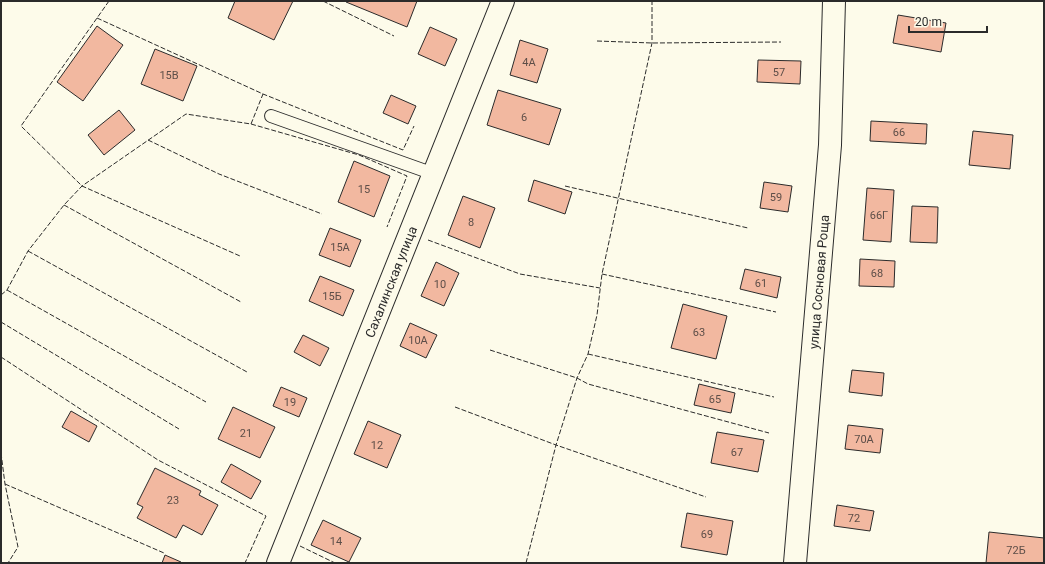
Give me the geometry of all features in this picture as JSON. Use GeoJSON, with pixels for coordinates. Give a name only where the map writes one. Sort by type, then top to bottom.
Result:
{"type":"FeatureCollection","features":[{"type":"Feature","properties":{"kind":"street","name":"Сахалинская улица"},"geometry":{"type":"LineString","coordinates":[[278,563],[502,1]]}},
{"type":"Feature","properties":{"kind":"street","name":"улица Сосновая Роща"},"geometry":{"type":"LineString","coordinates":[[795,563],[830,144],[834,1]]}},
{"type":"Feature","properties":{"kind":"lane"},"geometry":{"type":"LineString","coordinates":[[270,116],[434,174]]}},
{"type":"Feature","properties":{"kind":"building"},"geometry":{"type":"Polygon","coordinates":[[[235,1],[293,1],[274,40],[228,18],[235,1]]]}},
{"type":"Feature","properties":{"kind":"building"},"geometry":{"type":"Polygon","coordinates":[[[417,1],[407,27],[346,2],[417,1]]]}},
{"type":"Feature","properties":{"kind":"building"},"geometry":{"type":"Polygon","coordinates":[[[898,15],[946,23],[941,52],[893,43],[898,15]]]}},
{"type":"Feature","properties":{"kind":"building"},"geometry":{"type":"Polygon","coordinates":[[[97,26],[123,45],[83,101],[57,82],[97,26]]]}},
{"type":"Feature","properties":{"kind":"building"},"geometry":{"type":"Polygon","coordinates":[[[430,27],[457,39],[445,66],[418,54],[430,27]]]}},
{"type":"Feature","properties":{"kind":"building"},"geometry":{"type":"Polygon","coordinates":[[[520,40],[548,49],[537,83],[510,75],[520,40]]]}},
{"type":"Feature","properties":{"kind":"building"},"geometry":{"type":"Polygon","coordinates":[[[155,49],[197,66],[183,101],[141,84],[155,49]]]}},
{"type":"Feature","properties":{"kind":"building"},"geometry":{"type":"Polygon","coordinates":[[[758,60],[801,61],[800,84],[757,82],[758,60]]]}},
{"type":"Feature","properties":{"kind":"building"},"geometry":{"type":"Polygon","coordinates":[[[498,90],[561,109],[549,145],[487,125],[498,90]]]}},
{"type":"Feature","properties":{"kind":"building"},"geometry":{"type":"Polygon","coordinates":[[[391,95],[416,106],[408,124],[383,113],[391,95]]]}},
{"type":"Feature","properties":{"kind":"building"},"geometry":{"type":"Polygon","coordinates":[[[119,110],[135,130],[104,155],[88,135],[119,110]]]}},
{"type":"Feature","properties":{"kind":"building"},"geometry":{"type":"Polygon","coordinates":[[[871,121],[927,124],[926,144],[870,141],[871,121]]]}},
{"type":"Feature","properties":{"kind":"building"},"geometry":{"type":"Polygon","coordinates":[[[973,131],[1013,135],[1010,169],[969,165],[973,131]]]}},
{"type":"Feature","properties":{"kind":"building"},"geometry":{"type":"Polygon","coordinates":[[[354,161],[390,176],[374,217],[338,202],[354,161]]]}},
{"type":"Feature","properties":{"kind":"building"},"geometry":{"type":"Polygon","coordinates":[[[534,180],[572,192],[565,214],[528,201],[534,180]]]}},
{"type":"Feature","properties":{"kind":"building"},"geometry":{"type":"Polygon","coordinates":[[[764,182],[792,186],[788,212],[760,208],[764,182]]]}},
{"type":"Feature","properties":{"kind":"building"},"geometry":{"type":"Polygon","coordinates":[[[867,188],[894,190],[891,242],[863,240],[867,188]]]}},
{"type":"Feature","properties":{"kind":"building"},"geometry":{"type":"Polygon","coordinates":[[[463,196],[495,208],[480,248],[448,235],[463,196]]]}},
{"type":"Feature","properties":{"kind":"building"},"geometry":{"type":"Polygon","coordinates":[[[912,206],[938,207],[937,243],[910,242],[912,206]]]}},
{"type":"Feature","properties":{"kind":"building"},"geometry":{"type":"Polygon","coordinates":[[[330,228],[361,240],[350,267],[319,255],[330,228]]]}},
{"type":"Feature","properties":{"kind":"building"},"geometry":{"type":"Polygon","coordinates":[[[860,259],[895,261],[894,287],[859,286],[860,259]]]}},
{"type":"Feature","properties":{"kind":"building"},"geometry":{"type":"Polygon","coordinates":[[[436,262],[459,273],[444,306],[421,296],[436,262]]]}},
{"type":"Feature","properties":{"kind":"building"},"geometry":{"type":"Polygon","coordinates":[[[745,269],[781,277],[777,298],[740,289],[745,269]]]}},
{"type":"Feature","properties":{"kind":"building"},"geometry":{"type":"Polygon","coordinates":[[[320,276],[354,290],[343,316],[309,301],[320,276]]]}},
{"type":"Feature","properties":{"kind":"building"},"geometry":{"type":"Polygon","coordinates":[[[683,304],[727,316],[716,359],[671,348],[683,304]]]}},
{"type":"Feature","properties":{"kind":"building"},"geometry":{"type":"Polygon","coordinates":[[[410,323],[437,335],[426,358],[400,346],[410,323]]]}},
{"type":"Feature","properties":{"kind":"building"},"geometry":{"type":"Polygon","coordinates":[[[303,335],[329,348],[320,366],[294,352],[303,335]]]}},
{"type":"Feature","properties":{"kind":"building"},"geometry":{"type":"Polygon","coordinates":[[[852,370],[884,373],[882,396],[849,392],[852,370]]]}},
{"type":"Feature","properties":{"kind":"building"},"geometry":{"type":"Polygon","coordinates":[[[699,384],[735,393],[731,413],[694,405],[699,384]]]}},
{"type":"Feature","properties":{"kind":"building"},"geometry":{"type":"Polygon","coordinates":[[[281,387],[307,398],[299,417],[273,406],[281,387]]]}},
{"type":"Feature","properties":{"kind":"building"},"geometry":{"type":"Polygon","coordinates":[[[233,407],[275,427],[260,458],[218,439],[233,407]]]}},
{"type":"Feature","properties":{"kind":"building"},"geometry":{"type":"Polygon","coordinates":[[[71,411],[97,426],[89,442],[62,427],[71,411]]]}},
{"type":"Feature","properties":{"kind":"building"},"geometry":{"type":"Polygon","coordinates":[[[368,421],[401,435],[387,468],[354,454],[368,421]]]}},
{"type":"Feature","properties":{"kind":"building"},"geometry":{"type":"Polygon","coordinates":[[[848,425],[883,429],[880,453],[845,449],[848,425]]]}},
{"type":"Feature","properties":{"kind":"building"},"geometry":{"type":"Polygon","coordinates":[[[717,432],[764,440],[758,472],[711,463],[717,432]]]}},
{"type":"Feature","properties":{"kind":"building"},"geometry":{"type":"Polygon","coordinates":[[[231,464],[261,481],[251,499],[221,482],[231,464]]]}},
{"type":"Feature","properties":{"kind":"building"},"geometry":{"type":"Polygon","coordinates":[[[155,468],[201,491],[199,495],[218,505],[202,535],[183,525],[176,538],[137,518],[143,507],[137,504],[155,468]]]}},
{"type":"Feature","properties":{"kind":"building"},"geometry":{"type":"Polygon","coordinates":[[[837,505],[874,511],[870,531],[834,526],[837,505]]]}},
{"type":"Feature","properties":{"kind":"building"},"geometry":{"type":"Polygon","coordinates":[[[687,513],[733,521],[727,555],[681,547],[687,513]]]}},
{"type":"Feature","properties":{"kind":"building"},"geometry":{"type":"Polygon","coordinates":[[[323,520],[361,538],[349,562],[311,545],[323,520]]]}},
{"type":"Feature","properties":{"kind":"building"},"geometry":{"type":"Polygon","coordinates":[[[989,532],[1044,538],[1044,563],[986,563],[989,532]]]}},
{"type":"Feature","properties":{"kind":"building"},"geometry":{"type":"Polygon","coordinates":[[[165,555],[181,562],[162,563],[165,555]]]}},
{"type":"Feature","properties":{"kind":"fence"},"geometry":{"type":"LineString","coordinates":[[109,1],[21,126],[82,186],[240,256]]}},
{"type":"Feature","properties":{"kind":"fence"},"geometry":{"type":"LineString","coordinates":[[323,1],[394,36]]}},
{"type":"Feature","properties":{"kind":"fence"},"geometry":{"type":"LineString","coordinates":[[526,563],[556,445],[577,378],[588,354],[597,315],[602,274],[652,43],[652,1]]}},
{"type":"Feature","properties":{"kind":"fence"},"geometry":{"type":"LineString","coordinates":[[97,18],[263,94],[403,150],[414,126]]}},
{"type":"Feature","properties":{"kind":"fence"},"geometry":{"type":"LineString","coordinates":[[597,41],[652,43],[781,42]]}},
{"type":"Feature","properties":{"kind":"fence"},"geometry":{"type":"LineString","coordinates":[[251,124],[263,94]]}},
{"type":"Feature","properties":{"kind":"fence"},"geometry":{"type":"LineString","coordinates":[[1,295],[7,290],[28,251],[64,205],[82,186],[186,114],[251,124],[359,155],[407,176],[387,227]]}},
{"type":"Feature","properties":{"kind":"fence"},"geometry":{"type":"LineString","coordinates":[[148,140],[219,174],[322,214]]}},
{"type":"Feature","properties":{"kind":"fence"},"geometry":{"type":"LineString","coordinates":[[565,186],[748,228]]}},
{"type":"Feature","properties":{"kind":"fence"},"geometry":{"type":"LineString","coordinates":[[64,205],[241,302]]}},
{"type":"Feature","properties":{"kind":"fence"},"geometry":{"type":"LineString","coordinates":[[428,240],[520,274],[600,288]]}},
{"type":"Feature","properties":{"kind":"fence"},"geometry":{"type":"LineString","coordinates":[[28,251],[247,372]]}},
{"type":"Feature","properties":{"kind":"fence"},"geometry":{"type":"LineString","coordinates":[[602,274],[776,312]]}},
{"type":"Feature","properties":{"kind":"fence"},"geometry":{"type":"LineString","coordinates":[[7,290],[206,402]]}},
{"type":"Feature","properties":{"kind":"fence"},"geometry":{"type":"LineString","coordinates":[[1,322],[179,429]]}},
{"type":"Feature","properties":{"kind":"fence"},"geometry":{"type":"LineString","coordinates":[[490,350],[577,378],[588,384],[769,433]]}},
{"type":"Feature","properties":{"kind":"fence"},"geometry":{"type":"LineString","coordinates":[[588,354],[774,397]]}},
{"type":"Feature","properties":{"kind":"fence"},"geometry":{"type":"LineString","coordinates":[[1,357],[158,460],[266,516],[245,563]]}},
{"type":"Feature","properties":{"kind":"fence"},"geometry":{"type":"LineString","coordinates":[[455,407],[556,445],[706,497]]}},
{"type":"Feature","properties":{"kind":"fence"},"geometry":{"type":"LineString","coordinates":[[1,453],[5,484],[18,547],[8,563]]}},
{"type":"Feature","properties":{"kind":"fence"},"geometry":{"type":"LineString","coordinates":[[5,484],[164,553]]}},
{"type":"Feature","properties":{"kind":"fence"},"geometry":{"type":"LineString","coordinates":[[300,546],[335,563]]}}]}
